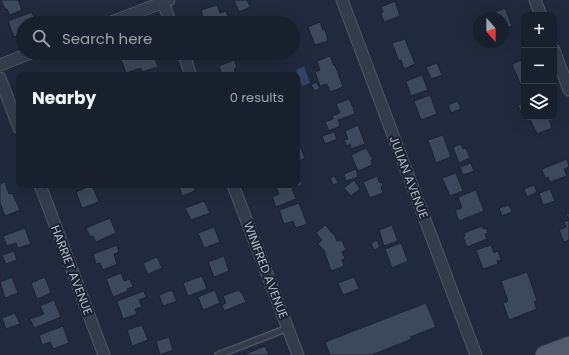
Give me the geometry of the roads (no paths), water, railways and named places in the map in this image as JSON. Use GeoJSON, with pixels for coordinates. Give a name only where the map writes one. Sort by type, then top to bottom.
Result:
{"type":"FeatureCollection","features":[{"type":"Feature","properties":{"kind":"main road"},"geometry":{"type":"LineString","coordinates":[[545,355],[569,346]]}},
{"type":"Feature","properties":{"kind":"street","name":"JULIAN AVENUE"},"geometry":{"type":"LineString","coordinates":[[342,0],[476,355]]}},
{"type":"Feature","properties":{"kind":"street"},"geometry":{"type":"LineString","coordinates":[[535,0],[540,12]]}},
{"type":"Feature","properties":{"kind":"street"},"geometry":{"type":"LineString","coordinates":[[127,16],[165,1],[169,16]]}},
{"type":"Feature","properties":{"kind":"street"},"geometry":{"type":"LineString","coordinates":[[557,58],[569,90]]}},
{"type":"Feature","properties":{"kind":"street"},"geometry":{"type":"LineString","coordinates":[[0,65],[16,59]]}},
{"type":"Feature","properties":{"kind":"street"},"geometry":{"type":"LineString","coordinates":[[186,60],[190,72]]}},
{"type":"Feature","properties":{"kind":"street"},"geometry":{"type":"LineString","coordinates":[[0,78],[16,120]]}},
{"type":"Feature","properties":{"kind":"street","name":"HARRIET AVENUE"},"geometry":{"type":"LineString","coordinates":[[41,188],[104,355]]}},
{"type":"Feature","properties":{"kind":"street","name":"WINIFRED AVENUE"},"geometry":{"type":"LineString","coordinates":[[234,188],[298,355]]}},
{"type":"Feature","properties":{"kind":"lane"},"geometry":{"type":"LineString","coordinates":[[218,355],[288,328]]}},
{"type":"Feature","properties":{"kind":"water"},"geometry":{"type":"Polygon","coordinates":[[[304,66],[310,83],[302,86],[300,81],[300,72],[297,72],[296,70],[304,66]]]}}]}
